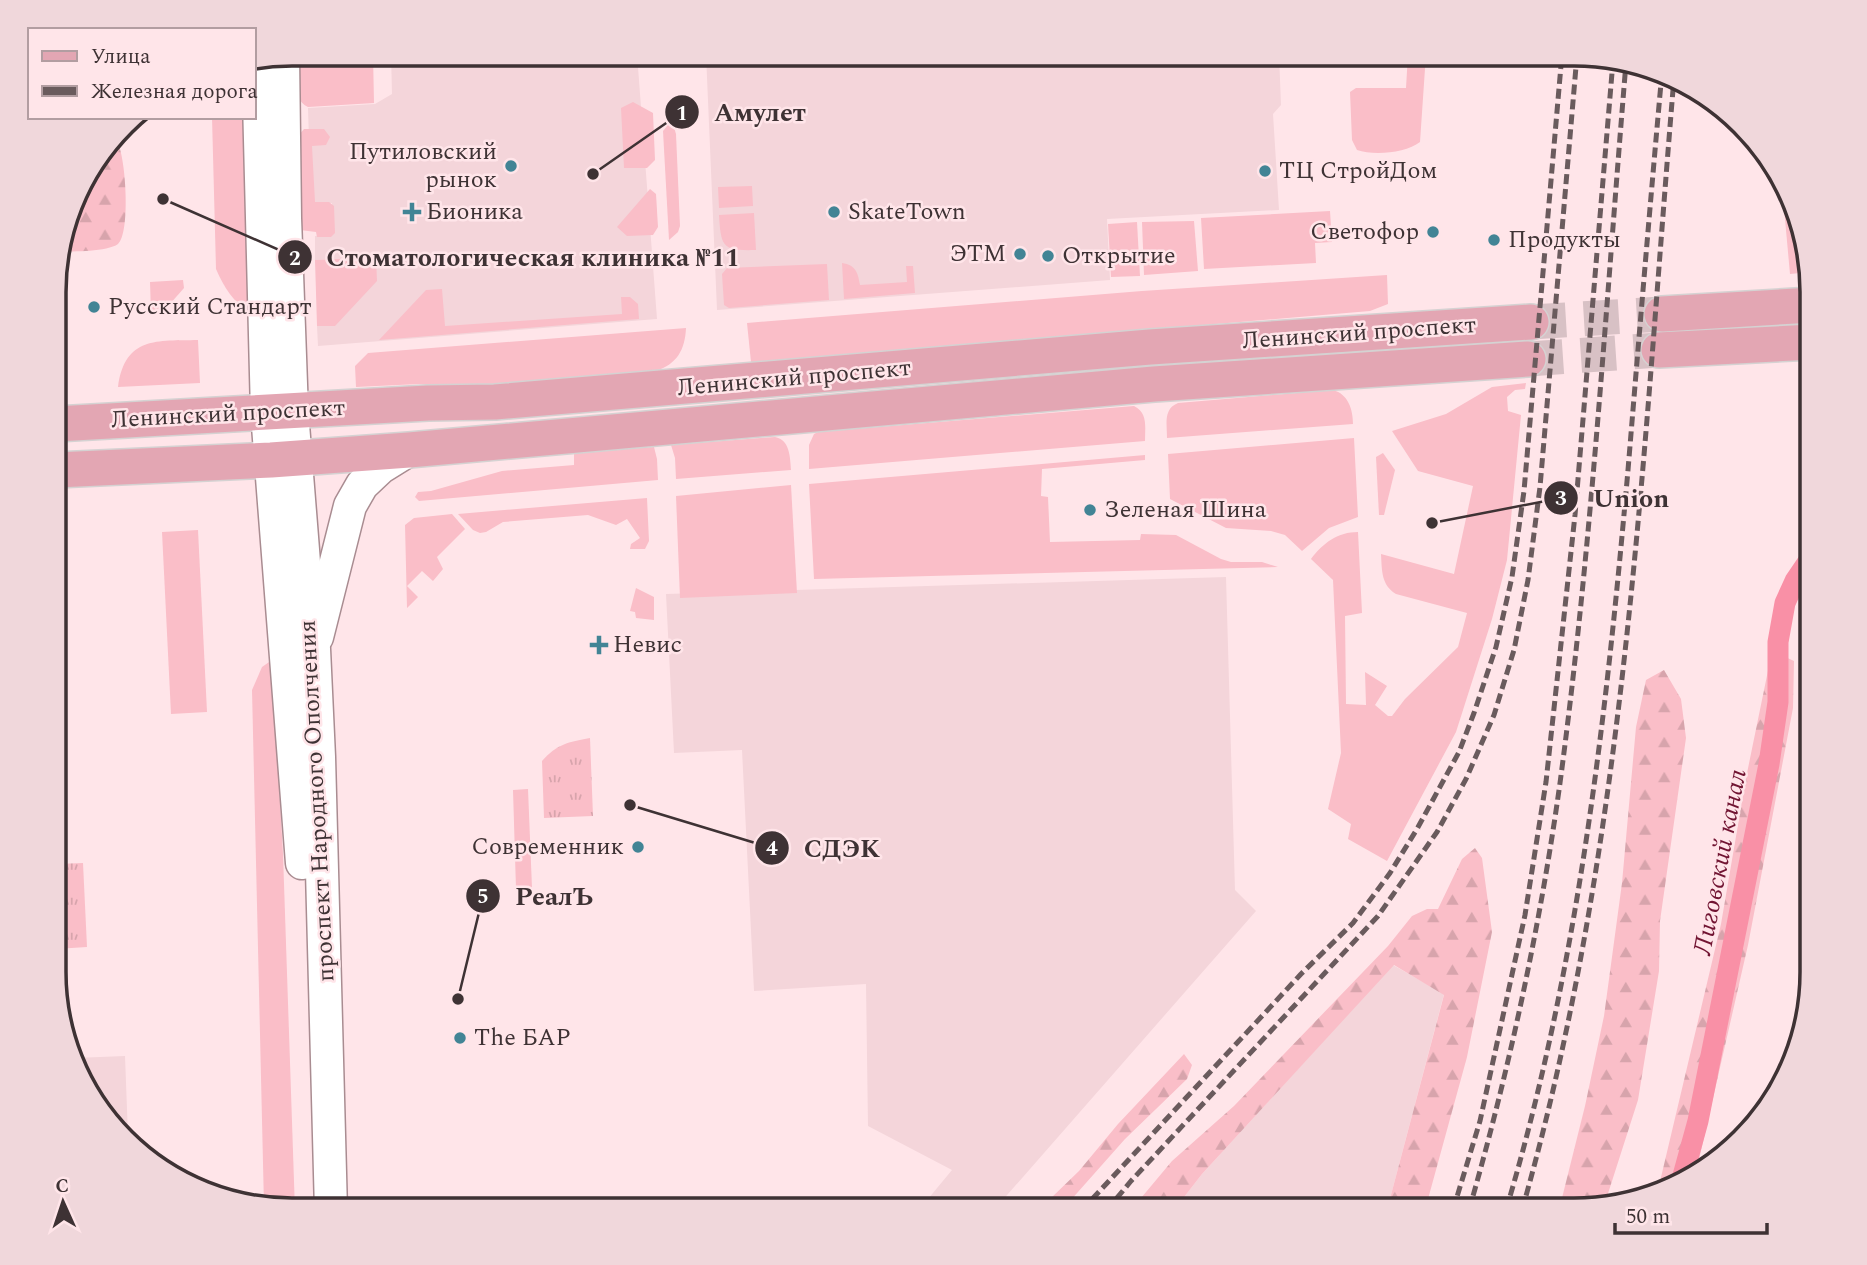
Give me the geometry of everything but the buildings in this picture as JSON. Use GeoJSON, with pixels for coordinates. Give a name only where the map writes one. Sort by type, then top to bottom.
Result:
{"type":"FeatureCollection","features":[{"type":"Feature","properties":{"kind":"main road","name":"проспект Народного Ополчения"},"geometry":{"type":"LineString","coordinates":[[279,412],[284,204],[283,67]]}},
{"type":"Feature","properties":{"kind":"main road","name":"проспект Народного Ополчения"},"geometry":{"type":"LineString","coordinates":[[259,70],[283,459],[301,852],[310,1198]]}},
{"type":"Feature","properties":{"kind":"main road"},"geometry":{"type":"LineString","coordinates":[[1662,314],[1800,306]]}},
{"type":"Feature","properties":{"kind":"main road","name":"Ленинский проспект"},"geometry":{"type":"LineString","coordinates":[[66,423],[428,403],[495,402],[1150,347],[1531,322]]}},
{"type":"Feature","properties":{"kind":"main road"},"geometry":{"type":"LineString","coordinates":[[1659,350],[1800,343]]}},
{"type":"Feature","properties":{"kind":"main road","name":"Ленинский проспект"},"geometry":{"type":"LineString","coordinates":[[66,470],[409,450],[1140,385],[1528,359]]}},
{"type":"Feature","properties":{"kind":"main road"},"geometry":{"type":"LineString","coordinates":[[314,649],[350,506],[362,485],[380,467],[409,450]]}},
{"type":"Feature","properties":{"kind":"main road","name":"проспект Народного Ополчения"},"geometry":{"type":"LineString","coordinates":[[283,459],[314,649],[331,1198]]}},
{"type":"Feature","properties":{"kind":"shaded area"},"geometry":{"type":"Polygon","coordinates":[[[1279,66],[1281,105],[1273,114],[1279,210],[1107,219],[1110,280],[717,310],[707,67],[1279,66]]]}},
{"type":"Feature","properties":{"kind":"shaded area"},"geometry":{"type":"Polygon","coordinates":[[[391,67],[638,67],[657,319],[318,346],[317,326],[335,325],[375,257],[315,260],[315,236],[333,234],[332,203],[311,204],[308,108],[375,104],[392,94],[391,67]]]}},
{"type":"Feature","properties":{"kind":"shaded area"},"geometry":{"type":"Polygon","coordinates":[[[1226,577],[1235,890],[1256,911],[1005,1198],[929,1198],[952,1170],[868,1126],[866,984],[754,991],[742,750],[674,753],[666,594],[1226,577]]]}},
{"type":"Feature","properties":{"kind":"shaded area"},"geometry":{"type":"Polygon","coordinates":[[[1393,965],[1444,994],[1390,1198],[1183,1198],[1202,1174],[1393,965]]]}},
{"type":"Feature","properties":{"kind":"shaded area"},"geometry":{"type":"Polygon","coordinates":[[[125,1056],[128,1126],[113,1110],[97,1085],[84,1058],[125,1056]]]}},
{"type":"Feature","properties":{"kind":"green space"},"geometry":{"type":"Polygon","coordinates":[[[1407,66],[1425,66],[1420,142],[1407,149],[1390,152],[1357,150],[1352,140],[1350,92],[1356,88],[1406,88],[1407,66]]]}},
{"type":"Feature","properties":{"kind":"green space"},"geometry":{"type":"Polygon","coordinates":[[[298,67],[373,67],[374,103],[308,107],[299,98],[298,67]]]}},
{"type":"Feature","properties":{"kind":"green space"},"geometry":{"type":"Polygon","coordinates":[[[633,102],[653,113],[655,160],[647,168],[624,168],[621,108],[633,102]]]}},
{"type":"Feature","properties":{"kind":"green space"},"geometry":{"type":"Polygon","coordinates":[[[212,119],[246,119],[252,313],[230,294],[216,269],[212,119]]]}},
{"type":"Feature","properties":{"kind":"green space"},"geometry":{"type":"Polygon","coordinates":[[[673,124],[676,134],[680,226],[678,232],[669,240],[663,131],[673,124]]]}},
{"type":"Feature","properties":{"kind":"green space"},"geometry":{"type":"Polygon","coordinates":[[[304,129],[324,129],[330,137],[326,145],[312,146],[315,202],[329,202],[334,206],[335,233],[331,237],[317,237],[316,232],[300,230],[298,136],[304,129]]]}},
{"type":"Feature","properties":{"kind":"green space"},"geometry":{"type":"Polygon","coordinates":[[[119,149],[126,193],[122,237],[113,247],[70,252],[74,234],[97,180],[119,149]]]}},
{"type":"Feature","properties":{"kind":"green space"},"geometry":{"type":"Polygon","coordinates":[[[752,186],[753,206],[719,208],[718,187],[752,186]]]}},
{"type":"Feature","properties":{"kind":"green space"},"geometry":{"type":"Polygon","coordinates":[[[650,189],[656,194],[658,227],[653,235],[627,236],[617,227],[650,189]]]}},
{"type":"Feature","properties":{"kind":"green space"},"geometry":{"type":"Polygon","coordinates":[[[1330,211],[1332,242],[1315,243],[1316,263],[1204,269],[1201,218],[1330,211]]]}},
{"type":"Feature","properties":{"kind":"green space"},"geometry":{"type":"Polygon","coordinates":[[[1784,211],[1796,249],[1799,273],[1790,274],[1784,211]]]}},
{"type":"Feature","properties":{"kind":"green space"},"geometry":{"type":"Polygon","coordinates":[[[754,213],[756,250],[730,248],[726,245],[721,234],[719,215],[754,213]]]}},
{"type":"Feature","properties":{"kind":"green space"},"geometry":{"type":"Polygon","coordinates":[[[1194,221],[1198,271],[1144,275],[1142,222],[1194,221]]]}},
{"type":"Feature","properties":{"kind":"green space"},"geometry":{"type":"Polygon","coordinates":[[[1137,222],[1140,276],[1111,277],[1108,224],[1137,222]]]}},
{"type":"Feature","properties":{"kind":"green space"},"geometry":{"type":"Polygon","coordinates":[[[376,257],[377,281],[335,326],[317,326],[315,260],[376,257]]]}},
{"type":"Feature","properties":{"kind":"green space"},"geometry":{"type":"Polygon","coordinates":[[[842,263],[856,270],[860,285],[907,282],[906,266],[913,266],[915,293],[844,299],[842,263]]]}},
{"type":"Feature","properties":{"kind":"green space"},"geometry":{"type":"Polygon","coordinates":[[[827,264],[829,300],[729,308],[724,305],[722,274],[727,268],[827,264]]]}},
{"type":"Feature","properties":{"kind":"green space"},"geometry":{"type":"Polygon","coordinates":[[[1387,275],[1388,304],[1370,311],[751,362],[747,323],[1142,291],[1387,275]]]}},
{"type":"Feature","properties":{"kind":"green space"},"geometry":{"type":"Polygon","coordinates":[[[183,280],[184,288],[162,313],[151,314],[150,282],[183,280]]]}},
{"type":"Feature","properties":{"kind":"green space"},"geometry":{"type":"Polygon","coordinates":[[[442,289],[445,326],[622,314],[621,297],[630,297],[638,304],[639,319],[379,340],[426,290],[442,289]]]}},
{"type":"Feature","properties":{"kind":"green space"},"geometry":{"type":"Polygon","coordinates":[[[686,328],[684,343],[678,355],[656,371],[463,387],[419,384],[356,387],[355,366],[368,353],[686,328]]]}},
{"type":"Feature","properties":{"kind":"green space"},"geometry":{"type":"Polygon","coordinates":[[[198,340],[200,383],[118,387],[122,370],[136,350],[157,342],[198,340]]]}},
{"type":"Feature","properties":{"kind":"green space"},"geometry":{"type":"Polygon","coordinates":[[[1526,383],[1525,389],[1515,390],[1507,397],[1508,411],[1521,415],[1507,560],[1492,619],[1456,732],[1387,861],[1348,839],[1351,824],[1328,809],[1341,753],[1333,580],[1311,559],[1332,540],[1344,534],[1358,532],[1362,613],[1345,616],[1346,704],[1366,705],[1365,672],[1387,686],[1375,705],[1388,716],[1392,716],[1405,699],[1458,647],[1467,613],[1396,594],[1385,582],[1381,554],[1454,574],[1473,486],[1418,471],[1392,431],[1446,414],[1492,387],[1526,383]]]}},
{"type":"Feature","properties":{"kind":"green space"},"geometry":{"type":"Polygon","coordinates":[[[1333,390],[1349,403],[1353,424],[1167,438],[1168,413],[1178,403],[1333,390]]]}},
{"type":"Feature","properties":{"kind":"green space"},"geometry":{"type":"Polygon","coordinates":[[[1134,406],[1144,416],[1145,441],[809,469],[809,445],[814,434],[818,432],[1134,406]]]}},
{"type":"Feature","properties":{"kind":"green space"},"geometry":{"type":"Polygon","coordinates":[[[775,437],[786,445],[791,470],[676,479],[671,445],[775,437]]]}},
{"type":"Feature","properties":{"kind":"green space"},"geometry":{"type":"Polygon","coordinates":[[[1354,438],[1358,517],[1329,528],[1302,551],[1285,535],[1271,531],[1226,528],[1170,499],[1168,454],[1354,438]]]}},
{"type":"Feature","properties":{"kind":"green space"},"geometry":{"type":"Polygon","coordinates":[[[654,447],[658,480],[419,501],[415,497],[418,492],[431,491],[502,471],[574,465],[574,453],[654,447]]]}},
{"type":"Feature","properties":{"kind":"green space"},"geometry":{"type":"Polygon","coordinates":[[[1383,453],[1395,470],[1384,515],[1379,515],[1376,457],[1383,453]]]}},
{"type":"Feature","properties":{"kind":"green space"},"geometry":{"type":"Polygon","coordinates":[[[1145,455],[1145,460],[1042,469],[1041,496],[1048,497],[1050,542],[1140,540],[1141,534],[1176,535],[1221,559],[1231,562],[1262,562],[1278,567],[814,579],[809,484],[1145,455]]]}},
{"type":"Feature","properties":{"kind":"green space"},"geometry":{"type":"Polygon","coordinates":[[[791,485],[797,593],[680,598],[676,496],[791,485]]]}},
{"type":"Feature","properties":{"kind":"green space"},"geometry":{"type":"Polygon","coordinates":[[[647,498],[649,541],[645,549],[630,549],[631,544],[640,538],[627,519],[616,525],[588,515],[503,522],[480,533],[473,530],[458,514],[647,498]]]}},
{"type":"Feature","properties":{"kind":"green space"},"geometry":{"type":"Polygon","coordinates":[[[452,514],[465,529],[437,557],[443,569],[433,581],[422,571],[407,586],[418,597],[407,608],[405,525],[414,518],[452,514]]]}},
{"type":"Feature","properties":{"kind":"green space"},"geometry":{"type":"Polygon","coordinates":[[[198,530],[207,712],[171,714],[162,532],[198,530]]]}},
{"type":"Feature","properties":{"kind":"green space"},"geometry":{"type":"Polygon","coordinates":[[[636,588],[654,597],[654,620],[636,618],[635,612],[630,611],[636,588]]]}},
{"type":"Feature","properties":{"kind":"green space"},"geometry":{"type":"Polygon","coordinates":[[[1779,654],[1794,661],[1793,708],[1748,945],[1699,1160],[1660,1181],[1721,924],[1746,778],[1771,656],[1779,654]]]}},
{"type":"Feature","properties":{"kind":"green space"},"geometry":{"type":"Polygon","coordinates":[[[272,660],[283,854],[295,1198],[264,1197],[252,690],[262,667],[272,660]]]}},
{"type":"Feature","properties":{"kind":"green space"},"geometry":{"type":"Polygon","coordinates":[[[1664,670],[1681,699],[1686,738],[1660,921],[1659,971],[1638,1100],[1607,1196],[1562,1198],[1604,1016],[1622,883],[1636,727],[1646,680],[1664,670]]]}},
{"type":"Feature","properties":{"kind":"green space"},"geometry":{"type":"Polygon","coordinates":[[[590,738],[593,816],[544,818],[542,761],[563,745],[590,738]]]}},
{"type":"Feature","properties":{"kind":"green space"},"geometry":{"type":"Polygon","coordinates":[[[528,789],[532,888],[516,889],[513,790],[528,789]]]}},
{"type":"Feature","properties":{"kind":"green space"},"geometry":{"type":"Polygon","coordinates":[[[1475,848],[1482,858],[1492,932],[1467,1057],[1428,1198],[1390,1198],[1444,995],[1394,965],[1202,1174],[1183,1198],[1141,1198],[1172,1161],[1234,1106],[1388,946],[1412,916],[1427,909],[1438,909],[1462,859],[1475,848]]]}},
{"type":"Feature","properties":{"kind":"green space"},"geometry":{"type":"Polygon","coordinates":[[[83,863],[87,947],[66,948],[66,864],[83,863]]]}},
{"type":"Feature","properties":{"kind":"green space"},"geometry":{"type":"Polygon","coordinates":[[[1184,1054],[1192,1065],[1187,1079],[1125,1139],[1073,1198],[1051,1198],[1079,1171],[1118,1124],[1184,1054]]]}},
{"type":"Feature","properties":{"kind":"waterway","name":"Лиговский канал"},"geometry":{"type":"LineString","coordinates":[[1685,1169],[1698,1121],[1769,764],[1778,702],[1778,642],[1785,603],[1800,574]]}},
{"type":"Feature","properties":{"kind":"tunnel"},"geometry":{"type":"LineString","coordinates":[[1531,322],[1662,314]]}},
{"type":"Feature","properties":{"kind":"tunnel"},"geometry":{"type":"LineString","coordinates":[[1528,359],[1659,350]]}},
{"type":"Feature","properties":{"kind":"railway"},"geometry":{"type":"LineString","coordinates":[[1093,1198],[1301,974],[1353,923],[1390,873],[1459,752],[1496,647],[1512,577],[1524,491],[1561,66]]}},
{"type":"Feature","properties":{"kind":"railway"},"geometry":{"type":"LineString","coordinates":[[1117,1198],[1378,916],[1437,832],[1466,779],[1494,715],[1514,650],[1528,580],[1540,487],[1576,66]]}},
{"type":"Feature","properties":{"kind":"railway"},"geometry":{"type":"LineString","coordinates":[[1457,1198],[1480,1121],[1525,915],[1546,782],[1575,515],[1612,70]]}},
{"type":"Feature","properties":{"kind":"railway"},"geometry":{"type":"LineString","coordinates":[[1472,1198],[1522,998],[1560,783],[1590,513],[1625,72]]}},
{"type":"Feature","properties":{"kind":"railway"},"geometry":{"type":"LineString","coordinates":[[1509,1198],[1552,1028],[1586,843],[1599,750],[1619,563],[1661,85]]}},
{"type":"Feature","properties":{"kind":"railway"},"geometry":{"type":"LineString","coordinates":[[1525,1198],[1557,1071],[1586,931],[1608,790],[1640,506],[1673,90]]}},
{"type":"Feature","properties":{"kind":"place","name":"Путиловский рынок"},"geometry":{"type":"Point","coordinates":[511,166]}},
{"type":"Feature","properties":{"kind":"place","name":"ТЦ СтройДом"},"geometry":{"type":"Point","coordinates":[1265,171]}},
{"type":"Feature","properties":{"kind":"place","name":"Амулет"},"geometry":{"type":"Point","coordinates":[593,174]}},
{"type":"Feature","properties":{"kind":"place","name":"Стоматологическая клиника №11"},"geometry":{"type":"Point","coordinates":[163,199]}},
{"type":"Feature","properties":{"kind":"place","name":"Бионика"},"geometry":{"type":"Point","coordinates":[412,212]}},
{"type":"Feature","properties":{"kind":"place","name":"SkateTown"},"geometry":{"type":"Point","coordinates":[834,212]}},
{"type":"Feature","properties":{"kind":"place","name":"Светофор"},"geometry":{"type":"Point","coordinates":[1433,232]}},
{"type":"Feature","properties":{"kind":"place","name":"Продукты"},"geometry":{"type":"Point","coordinates":[1494,240]}},
{"type":"Feature","properties":{"kind":"place","name":"ЭТМ"},"geometry":{"type":"Point","coordinates":[1020,254]}},
{"type":"Feature","properties":{"kind":"place","name":"Открытие"},"geometry":{"type":"Point","coordinates":[1048,256]}},
{"type":"Feature","properties":{"kind":"place","name":"Русский Стандарт"},"geometry":{"type":"Point","coordinates":[94,307]}},
{"type":"Feature","properties":{"kind":"place","name":"Зеленая Шина"},"geometry":{"type":"Point","coordinates":[1090,510]}},
{"type":"Feature","properties":{"kind":"place","name":"Union"},"geometry":{"type":"Point","coordinates":[1432,523]}},
{"type":"Feature","properties":{"kind":"place","name":"Невис"},"geometry":{"type":"Point","coordinates":[599,645]}},
{"type":"Feature","properties":{"kind":"place","name":"СДЭК"},"geometry":{"type":"Point","coordinates":[630,805]}},
{"type":"Feature","properties":{"kind":"place","name":"Современник"},"geometry":{"type":"Point","coordinates":[638,847]}},
{"type":"Feature","properties":{"kind":"place","name":"РеалЪ"},"geometry":{"type":"Point","coordinates":[458,999]}},
{"type":"Feature","properties":{"kind":"place","name":"The БАР"},"geometry":{"type":"Point","coordinates":[460,1038]}}]}
